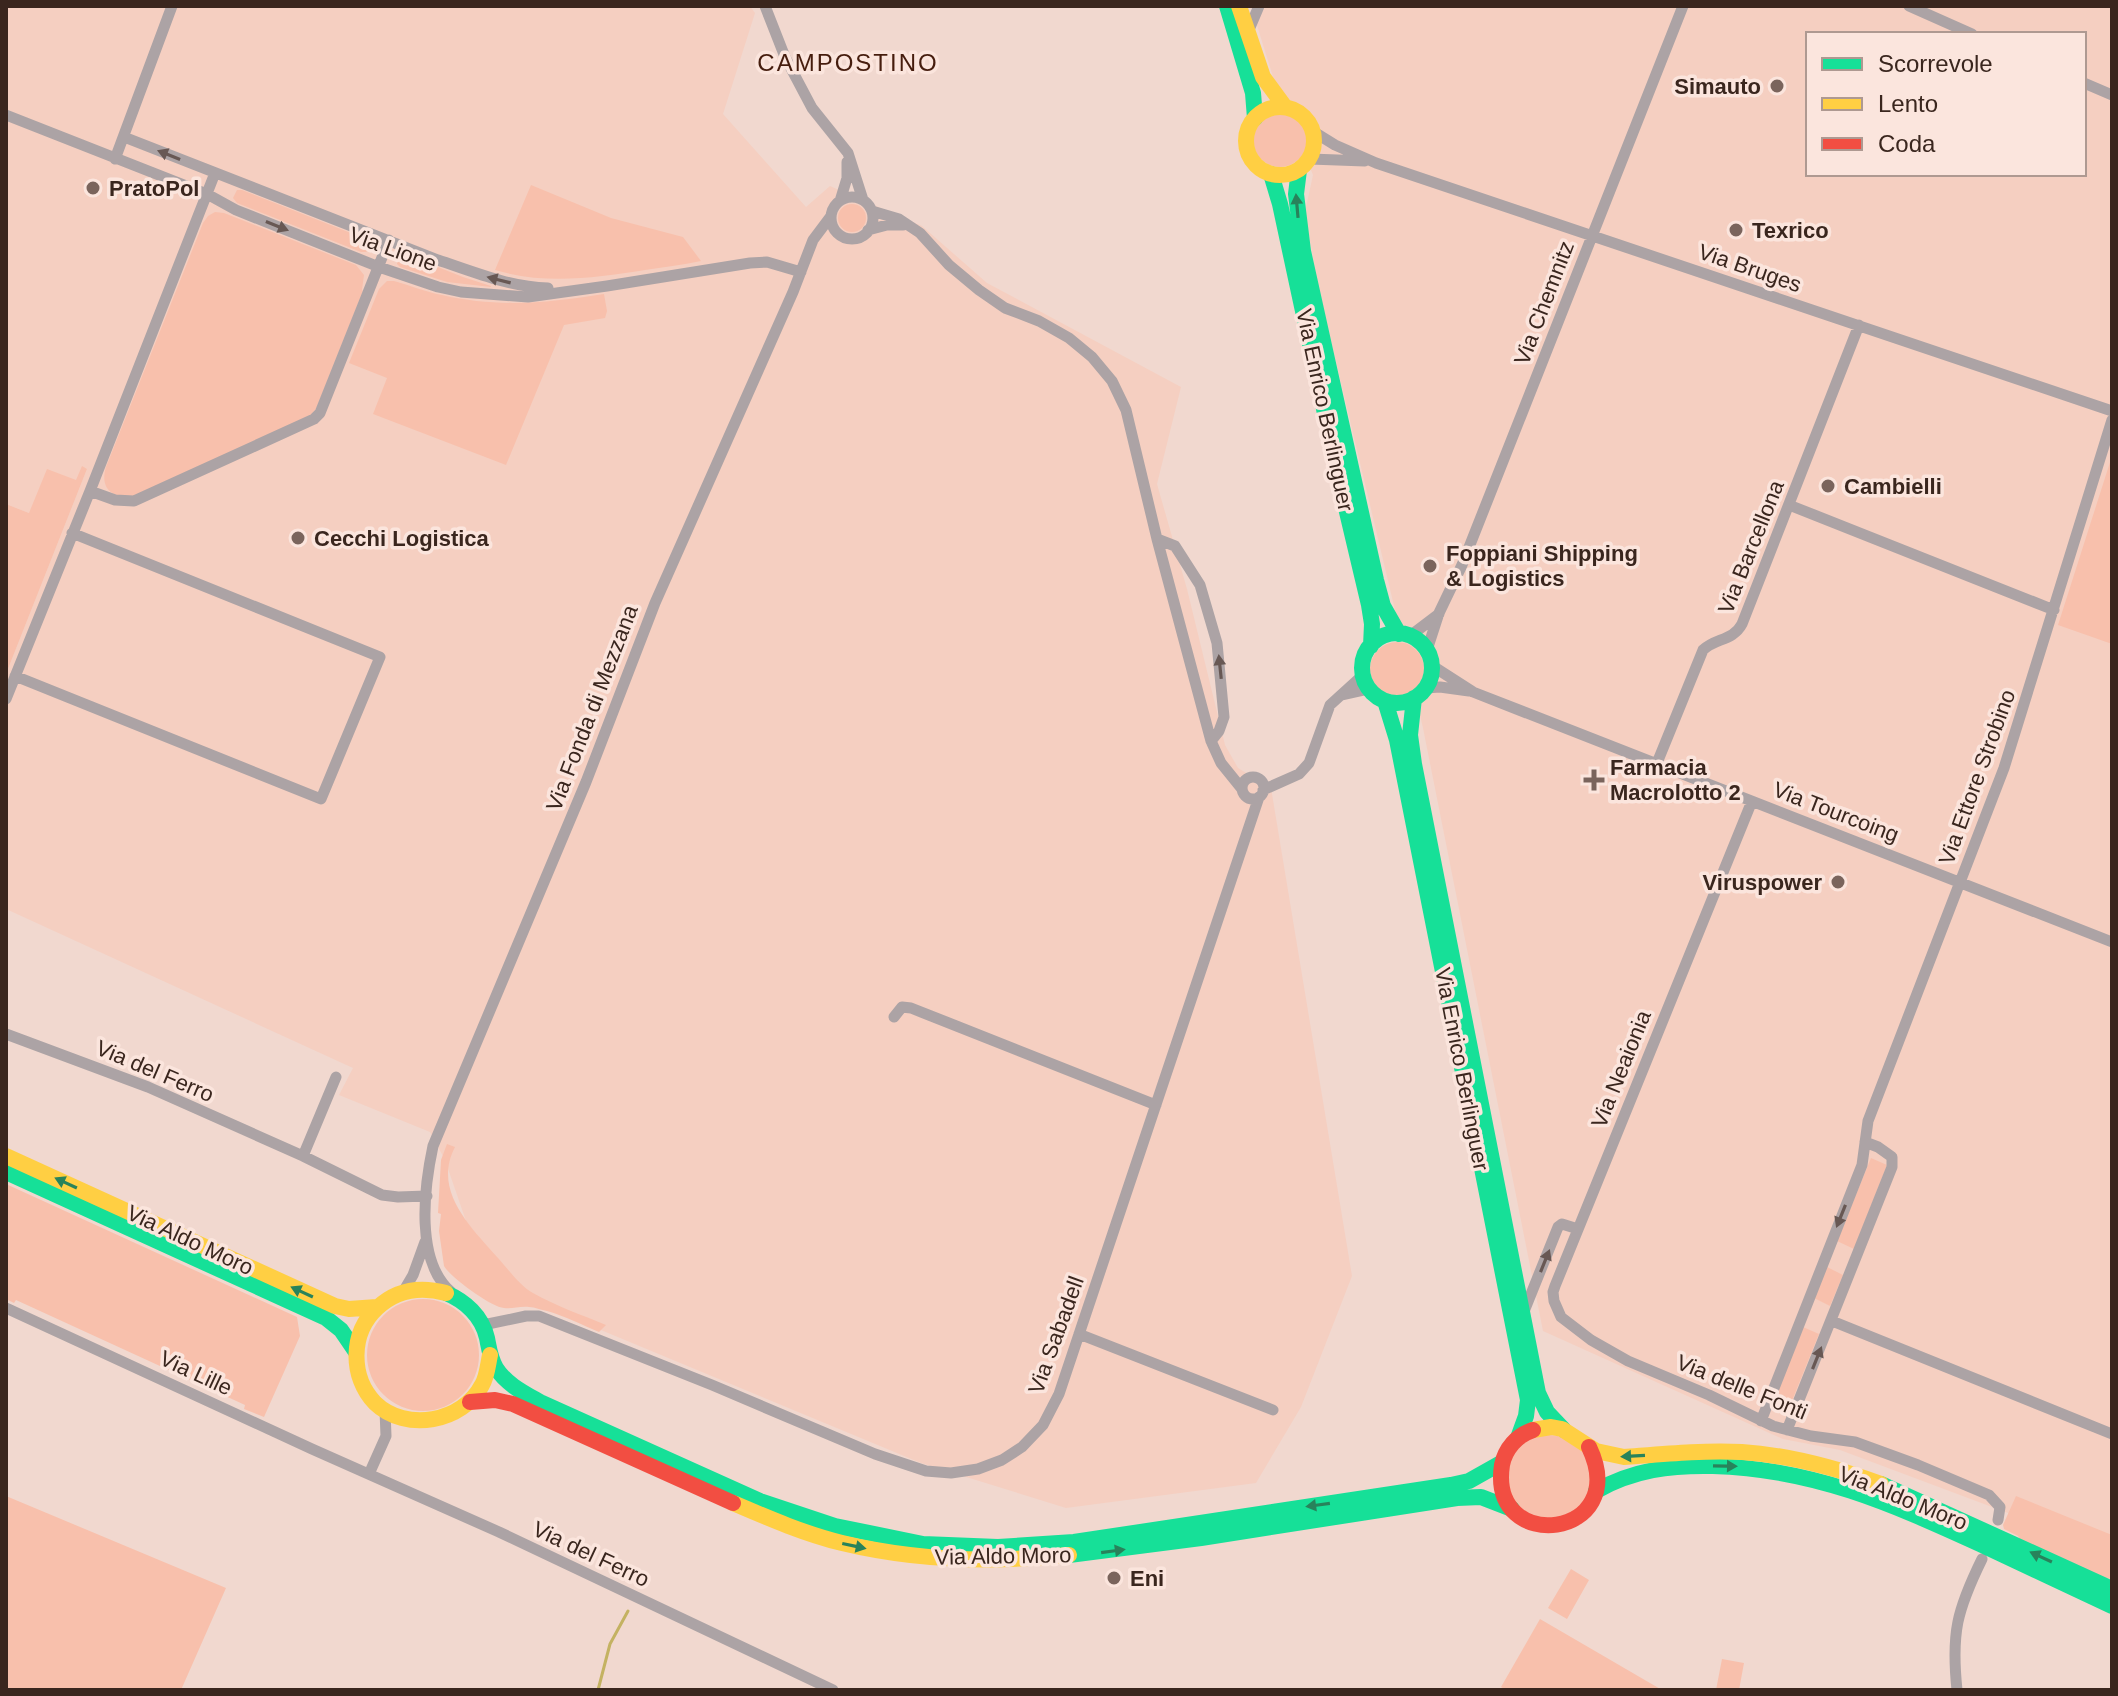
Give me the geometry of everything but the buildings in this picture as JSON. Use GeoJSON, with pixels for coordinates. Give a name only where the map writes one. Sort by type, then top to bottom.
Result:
{"type":"FeatureCollection","features":[{"type":"Feature","properties":{"kind":"main road","name":"Via Enrico Berlinguer"},"geometry":{"type":"LineString","coordinates":[[1227,6],[1253,93],[1255,118],[1247,132],[1247,148],[1253,163],[1271,174],[1278,196],[1369,605],[1372,624],[1371,646],[1364,660],[1366,682]]}},
{"type":"Feature","properties":{"kind":"main road"},"geometry":{"type":"LineString","coordinates":[[1239,6],[1263,77],[1285,107]]}},
{"type":"Feature","properties":{"kind":"main road"},"geometry":{"type":"LineString","coordinates":[[1255,118],[1272,108],[1285,107],[1302,114],[1314,132]]}},
{"type":"Feature","properties":{"kind":"main road","name":"Via Enrico Berlinguer"},"geometry":{"type":"LineString","coordinates":[[1314,132],[1314,147],[1296,194],[1303,251],[1383,606],[1405,635],[1420,642],[1429,658],[1431,674],[1420,693],[1410,735],[1414,764],[1541,1402],[1564,1430]]}},
{"type":"Feature","properties":{"kind":"main road"},"geometry":{"type":"LineString","coordinates":[[1271,174],[1285,175],[1305,164]]}},
{"type":"Feature","properties":{"kind":"main road"},"geometry":{"type":"LineString","coordinates":[[1371,646],[1384,637],[1405,635]]}},
{"type":"Feature","properties":{"kind":"main road"},"geometry":{"type":"LineString","coordinates":[[1366,682],[1385,701],[1400,703],[1420,693]]}},
{"type":"Feature","properties":{"kind":"main road","name":"Via Enrico Berlinguer"},"geometry":{"type":"LineString","coordinates":[[1385,701],[1397,740],[1528,1400],[1518,1438]]}},
{"type":"Feature","properties":{"kind":"main road","name":"Via Aldo Moro"},"geometry":{"type":"LineString","coordinates":[[6,1156],[335,1306],[349,1309],[377,1307]]}},
{"type":"Feature","properties":{"kind":"main road","name":"Via Aldo Moro"},"geometry":{"type":"LineString","coordinates":[[6,1172],[326,1318],[341,1330],[356,1352],[364,1387],[375,1402],[404,1419],[422,1422],[437,1420],[451,1416],[470,1402],[495,1400],[513,1404],[719,1497],[785,1525],[840,1543],[921,1557],[964,1561],[1021,1560],[1077,1556],[1472,1497],[1512,1509]]}},
{"type":"Feature","properties":{"kind":"main road"},"geometry":{"type":"LineString","coordinates":[[356,1352],[364,1324],[388,1299],[403,1292],[433,1289],[461,1300]]}},
{"type":"Feature","properties":{"kind":"main road","name":"Via Aldo Moro"},"geometry":{"type":"LineString","coordinates":[[461,1300],[483,1325],[490,1355],[497,1369],[515,1387],[545,1404],[723,1486],[803,1517],[921,1544],[1009,1547],[1076,1542],[1451,1485],[1469,1481],[1501,1463]]}},
{"type":"Feature","properties":{"kind":"main road"},"geometry":{"type":"LineString","coordinates":[[470,1402],[484,1383],[490,1355]]}},
{"type":"Feature","properties":{"kind":"main road"},"geometry":{"type":"LineString","coordinates":[[1540,1428],[1564,1430],[1575,1434],[1589,1447],[1596,1460],[1596,1491],[1583,1513],[1568,1522],[1560,1525],[1534,1524],[1512,1509],[1501,1488],[1501,1463],[1508,1449],[1528,1432],[1540,1428]]}},
{"type":"Feature","properties":{"kind":"main road","name":"Via Aldo Moro"},"geometry":{"type":"LineString","coordinates":[[1589,1447],[1624,1457],[1745,1452],[1806,1461],[1864,1477],[1899,1491],[2112,1589]]}},
{"type":"Feature","properties":{"kind":"main road","name":"Via Aldo Moro"},"geometry":{"type":"LineString","coordinates":[[1596,1491],[1622,1476],[1672,1467],[1748,1467],[1796,1474],[1891,1503],[2112,1606]]}},
{"type":"Feature","properties":{"kind":"street"},"geometry":{"type":"LineString","coordinates":[[115,159],[172,6]]}},
{"type":"Feature","properties":{"kind":"street"},"geometry":{"type":"LineString","coordinates":[[765,6],[785,57],[812,108],[848,153],[863,200],[872,211],[899,219],[920,233],[949,265],[1005,308],[1039,321],[1069,338],[1092,357],[1112,381],[1126,410],[1157,539],[1217,756],[1250,788],[1299,774],[1309,763],[1333,701],[1366,682]]}},
{"type":"Feature","properties":{"kind":"street"},"geometry":{"type":"LineString","coordinates":[[1247,33],[1259,6]]}},
{"type":"Feature","properties":{"kind":"street","name":"Via Chemnitz"},"geometry":{"type":"LineString","coordinates":[[1429,658],[1439,613],[1462,565],[1683,6]]}},
{"type":"Feature","properties":{"kind":"street"},"geometry":{"type":"LineString","coordinates":[[1909,6],[1968,32]]}},
{"type":"Feature","properties":{"kind":"street"},"geometry":{"type":"LineString","coordinates":[[2086,84],[2112,95]]}},
{"type":"Feature","properties":{"kind":"street","name":"Via Lione"},"geometry":{"type":"LineString","coordinates":[[6,115],[207,194],[236,210],[379,267],[438,287],[483,295],[528,297],[750,263],[767,262],[801,272]]}},
{"type":"Feature","properties":{"kind":"street","name":"Via Bruges"},"geometry":{"type":"LineString","coordinates":[[1314,132],[1376,163],[2112,411]]}},
{"type":"Feature","properties":{"kind":"street","name":"Via Lione"},"geometry":{"type":"LineString","coordinates":[[124,137],[489,278],[531,288],[577,289]]}},
{"type":"Feature","properties":{"kind":"street"},"geometry":{"type":"LineString","coordinates":[[840,201],[847,178],[848,153]]}},
{"type":"Feature","properties":{"kind":"street","name":"Via Bruges"},"geometry":{"type":"LineString","coordinates":[[1305,164],[1339,159],[1376,163]]}},
{"type":"Feature","properties":{"kind":"street"},"geometry":{"type":"LineString","coordinates":[[6,699],[215,173]]}},
{"type":"Feature","properties":{"kind":"street"},"geometry":{"type":"LineString","coordinates":[[863,200],[851,197],[836,205],[831,216],[838,233],[848,238],[859,237],[872,224],[872,211]]}},
{"type":"Feature","properties":{"kind":"street","name":"Via Fonda di Mezzana"},"geometry":{"type":"LineString","coordinates":[[427,1196],[433,1146],[586,782],[655,603],[813,240],[831,216]]}},
{"type":"Feature","properties":{"kind":"street"},"geometry":{"type":"LineString","coordinates":[[868,230],[887,225],[908,225]]}},
{"type":"Feature","properties":{"kind":"street"},"geometry":{"type":"LineString","coordinates":[[813,240],[838,233]]}},
{"type":"Feature","properties":{"kind":"street"},"geometry":{"type":"LineString","coordinates":[[90,491],[115,500],[134,501],[314,419],[320,413],[389,240]]}},
{"type":"Feature","properties":{"kind":"street","name":"Via Barcellona"},"geometry":{"type":"LineString","coordinates":[[1657,763],[1703,650],[1739,630],[1859,325]]}},
{"type":"Feature","properties":{"kind":"street","name":"Via Ettore Strobino"},"geometry":{"type":"LineString","coordinates":[[1761,1421],[1862,1165],[1868,1121],[2009,753],[2112,420]]}},
{"type":"Feature","properties":{"kind":"street"},"geometry":{"type":"LineString","coordinates":[[1789,505],[2054,610]]}},
{"type":"Feature","properties":{"kind":"street"},"geometry":{"type":"LineString","coordinates":[[15,676],[321,799],[380,657],[72,533]]}},
{"type":"Feature","properties":{"kind":"street"},"geometry":{"type":"LineString","coordinates":[[1157,539],[1175,546],[1200,585],[1217,643],[1224,717],[1222,726],[1211,741]]}},
{"type":"Feature","properties":{"kind":"street","name":"Via Chemnitz"},"geometry":{"type":"LineString","coordinates":[[1405,635],[1439,613]]}},
{"type":"Feature","properties":{"kind":"street","name":"Via Tourcoing"},"geometry":{"type":"LineString","coordinates":[[1429,658],[1473,692]]}},
{"type":"Feature","properties":{"kind":"street","name":"Via Tourcoing"},"geometry":{"type":"LineString","coordinates":[[1420,693],[1440,687],[1473,692],[2112,942]]}},
{"type":"Feature","properties":{"kind":"street","name":"Via Sabadell"},"geometry":{"type":"LineString","coordinates":[[483,1325],[539,1316],[875,1454],[926,1471],[951,1473],[978,1469],[1002,1460],[1022,1447],[1043,1425],[1059,1394],[1251,818],[1250,788]]}},
{"type":"Feature","properties":{"kind":"street","name":"Via Neaionia"},"geometry":{"type":"LineString","coordinates":[[1591,1340],[1561,1317],[1553,1292],[1752,801]]}},
{"type":"Feature","properties":{"kind":"street"},"geometry":{"type":"LineString","coordinates":[[894,1017],[902,1007],[911,1008],[1156,1105]]}},
{"type":"Feature","properties":{"kind":"street","name":"Via del Ferro"},"geometry":{"type":"LineString","coordinates":[[6,1034],[148,1087],[382,1195],[427,1196]]}},
{"type":"Feature","properties":{"kind":"street"},"geometry":{"type":"LineString","coordinates":[[303,1156],[336,1077]]}},
{"type":"Feature","properties":{"kind":"street"},"geometry":{"type":"LineString","coordinates":[[1787,1430],[1893,1163],[1887,1152],[1865,1142]]}},
{"type":"Feature","properties":{"kind":"street"},"geometry":{"type":"LineString","coordinates":[[427,1196],[426,1238],[434,1268],[444,1285],[461,1300]]}},
{"type":"Feature","properties":{"kind":"street"},"geometry":{"type":"LineString","coordinates":[[1523,1315],[1558,1227],[1566,1224],[1578,1229]]}},
{"type":"Feature","properties":{"kind":"street"},"geometry":{"type":"LineString","coordinates":[[403,1292],[413,1275],[426,1238]]}},
{"type":"Feature","properties":{"kind":"street","name":"Via Lille"},"geometry":{"type":"LineString","coordinates":[[6,1308],[369,1474]]}},
{"type":"Feature","properties":{"kind":"street"},"geometry":{"type":"LineString","coordinates":[[1832,1321],[2112,1434]]}},
{"type":"Feature","properties":{"kind":"street"},"geometry":{"type":"LineString","coordinates":[[1079,1334],[1273,1410]]}},
{"type":"Feature","properties":{"kind":"street","name":"Via delle Fonti"},"geometry":{"type":"LineString","coordinates":[[1591,1340],[1628,1361],[1761,1421],[1811,1436],[1855,1442],[1948,1477],[1993,1498],[2000,1507],[1998,1520]]}},
{"type":"Feature","properties":{"kind":"street"},"geometry":{"type":"LineString","coordinates":[[385,1410],[386,1436]]}},
{"type":"Feature","properties":{"kind":"street"},"geometry":{"type":"LineString","coordinates":[[369,1474],[386,1436],[404,1419]]}},
{"type":"Feature","properties":{"kind":"street","name":"Via del Ferro"},"geometry":{"type":"LineString","coordinates":[[369,1474],[833,1690]]}},
{"type":"Feature","properties":{"kind":"street"},"geometry":{"type":"LineString","coordinates":[[1957,1690],[1954,1656],[1958,1617],[1963,1597],[1982,1559]]}},
{"type":"Feature","properties":{"kind":"shaded area"},"geometry":{"type":"Polygon","coordinates":[[[6,6],[750,6],[755,13],[723,114],[806,207],[830,186],[922,226],[987,283],[1181,387],[1157,484],[1187,589],[1225,745],[1238,768],[1271,788],[1352,1276],[1301,1407],[1256,1483],[1066,1508],[921,1463],[531,1301],[466,1221],[445,1160],[430,1132],[339,1095],[353,1068],[6,909],[6,674],[87,469],[76,481],[29,513],[6,504],[6,6]]]}},
{"type":"Feature","properties":{"kind":"shaded area"},"geometry":{"type":"Polygon","coordinates":[[[1251,6],[2112,6],[2112,1552],[1840,1450],[1783,1439],[1543,1331],[1423,728],[1318,286],[1305,212],[1313,175],[1274,80],[1251,6]]]}},
{"type":"Feature","properties":{"kind":"shaded area"},"geometry":{"type":"Polygon","coordinates":[[[1280,113],[1299,121],[1307,140],[1299,159],[1280,167],[1261,159],[1253,140],[1261,121],[1280,113]]]}},
{"type":"Feature","properties":{"kind":"shaded area"},"geometry":{"type":"Polygon","coordinates":[[[531,185],[611,218],[683,237],[701,261],[570,279],[514,275],[495,270],[531,185]]]}},
{"type":"Feature","properties":{"kind":"shaded area"},"geometry":{"type":"Polygon","coordinates":[[[237,190],[366,239],[371,244],[370,248],[361,252],[237,203],[233,198],[237,190]]]}},
{"type":"Feature","properties":{"kind":"shaded area"},"geometry":{"type":"Polygon","coordinates":[[[852,204],[862,208],[866,218],[862,228],[852,232],[842,228],[838,218],[842,208],[852,204]]]}},
{"type":"Feature","properties":{"kind":"shaded area"},"geometry":{"type":"Polygon","coordinates":[[[215,212],[356,265],[364,275],[363,291],[316,409],[309,417],[135,496],[115,494],[105,482],[106,467],[203,223],[215,212]]]}},
{"type":"Feature","properties":{"kind":"shaded area"},"geometry":{"type":"Polygon","coordinates":[[[405,254],[491,287],[447,282],[400,267],[397,258],[405,254]]]}},
{"type":"Feature","properties":{"kind":"shaded area"},"geometry":{"type":"Polygon","coordinates":[[[387,281],[483,302],[543,302],[604,294],[607,311],[605,318],[564,325],[506,465],[373,414],[387,378],[349,363],[379,289],[387,281]]]}},
{"type":"Feature","properties":{"kind":"shaded area"},"geometry":{"type":"Polygon","coordinates":[[[2112,456],[2112,644],[2058,625],[2112,456]]]}},
{"type":"Feature","properties":{"kind":"shaded area"},"geometry":{"type":"Polygon","coordinates":[[[82,466],[87,469],[6,674],[6,504],[29,513],[47,469],[76,480],[82,466]]]}},
{"type":"Feature","properties":{"kind":"shaded area"},"geometry":{"type":"Polygon","coordinates":[[[1397,642],[1416,650],[1424,669],[1416,688],[1397,696],[1378,688],[1370,669],[1378,650],[1397,642]]]}},
{"type":"Feature","properties":{"kind":"shaded area"},"geometry":{"type":"Polygon","coordinates":[[[447,1144],[455,1147],[449,1163],[451,1193],[466,1221],[528,1290],[606,1325],[599,1332],[536,1308],[507,1308],[490,1303],[448,1271],[444,1266],[439,1231],[441,1214],[438,1213],[441,1160],[447,1144]]]}},
{"type":"Feature","properties":{"kind":"shaded area"},"geometry":{"type":"Polygon","coordinates":[[[1871,1158],[1887,1165],[1854,1249],[1837,1241],[1871,1158]]]}},
{"type":"Feature","properties":{"kind":"shaded area"},"geometry":{"type":"Polygon","coordinates":[[[6,1184],[297,1317],[300,1336],[264,1417],[244,1409],[245,1405],[16,1300],[14,1303],[6,1299],[6,1184]]]}},
{"type":"Feature","properties":{"kind":"shaded area"},"geometry":{"type":"Polygon","coordinates":[[[1827,1267],[1843,1275],[1830,1306],[1814,1298],[1827,1267]]]}},
{"type":"Feature","properties":{"kind":"shaded area"},"geometry":{"type":"Polygon","coordinates":[[[423,1299],[444,1303],[463,1315],[475,1334],[479,1355],[475,1376],[463,1395],[444,1407],[423,1411],[402,1407],[383,1395],[371,1376],[367,1355],[371,1334],[383,1315],[402,1303],[423,1299]]]}},
{"type":"Feature","properties":{"kind":"shaded area"},"geometry":{"type":"Polygon","coordinates":[[[1803,1327],[1819,1334],[1787,1413],[1770,1407],[1803,1327]]]}},
{"type":"Feature","properties":{"kind":"shaded area"},"geometry":{"type":"Polygon","coordinates":[[[1549,1435],[1565,1438],[1579,1447],[1588,1461],[1591,1477],[1588,1493],[1579,1507],[1565,1516],[1549,1519],[1533,1516],[1519,1507],[1510,1493],[1507,1477],[1510,1461],[1519,1447],[1533,1438],[1549,1435]]]}},
{"type":"Feature","properties":{"kind":"shaded area"},"geometry":{"type":"Polygon","coordinates":[[[6,1496],[226,1588],[181,1690],[6,1690],[6,1496]]]}},
{"type":"Feature","properties":{"kind":"shaded area"},"geometry":{"type":"Polygon","coordinates":[[[2016,1496],[2112,1535],[2112,1579],[2021,1541],[2004,1529],[2016,1496]]]}},
{"type":"Feature","properties":{"kind":"shaded area"},"geometry":{"type":"Polygon","coordinates":[[[1571,1569],[1589,1580],[1567,1619],[1548,1608],[1571,1569]]]}},
{"type":"Feature","properties":{"kind":"shaded area"},"geometry":{"type":"Polygon","coordinates":[[[1540,1619],[1662,1690],[1506,1690],[1501,1687],[1540,1619]]]}},
{"type":"Feature","properties":{"kind":"shaded area"},"geometry":{"type":"Polygon","coordinates":[[[1722,1659],[1744,1663],[1739,1690],[1716,1690],[1722,1659]]]}},
{"type":"Feature","properties":{"kind":"waterway"},"geometry":{"type":"LineString","coordinates":[[598,1690],[610,1644],[628,1611]]}},
{"type":"Feature","properties":{"kind":"traffic: fast"},"geometry":{"type":"LineString","coordinates":[[1227,6],[1253,93],[1255,118]]}},
{"type":"Feature","properties":{"kind":"traffic: fast"},"geometry":{"type":"LineString","coordinates":[[1299,170],[1296,194],[1303,251],[1376,580],[1383,606],[1399,634]]}},
{"type":"Feature","properties":{"kind":"traffic: fast"},"geometry":{"type":"LineString","coordinates":[[1271,174],[1369,605],[1371,646]]}},
{"type":"Feature","properties":{"kind":"traffic: fast"},"geometry":{"type":"LineString","coordinates":[[1397,633],[1416,639],[1426,649],[1432,668],[1426,687],[1416,697],[1397,703],[1378,697],[1368,687],[1362,668],[1368,649],[1378,639],[1397,633]]}},
{"type":"Feature","properties":{"kind":"traffic: fast"},"geometry":{"type":"LineString","coordinates":[[1414,698],[1410,735],[1414,764],[1538,1393],[1547,1412],[1564,1430]]}},
{"type":"Feature","properties":{"kind":"traffic: fast"},"geometry":{"type":"LineString","coordinates":[[1385,701],[1397,740],[1528,1400],[1518,1438]]}},
{"type":"Feature","properties":{"kind":"traffic: fast"},"geometry":{"type":"LineString","coordinates":[[6,1172],[326,1318],[341,1330],[356,1352]]}},
{"type":"Feature","properties":{"kind":"traffic: fast"},"geometry":{"type":"LineString","coordinates":[[446,1293],[460,1300],[477,1316],[500,1374],[540,1402],[760,1501],[835,1526],[923,1544],[998,1547],[1074,1542],[1451,1485],[1469,1481],[1501,1463]]}},
{"type":"Feature","properties":{"kind":"traffic: fast"},"geometry":{"type":"LineString","coordinates":[[1596,1491],[1638,1474],[1682,1467],[1750,1469],[1818,1481],[1915,1515],[2112,1606]]}},
{"type":"Feature","properties":{"kind":"traffic: fast"},"geometry":{"type":"LineString","coordinates":[[1881,1484],[2112,1589]]}},
{"type":"Feature","properties":{"kind":"traffic: fast"},"geometry":{"type":"LineString","coordinates":[[1069,1555],[1457,1498],[1481,1497],[1512,1509]]}},
{"type":"Feature","properties":{"kind":"traffic: slow"},"geometry":{"type":"LineString","coordinates":[[1239,6],[1263,77],[1285,107]]}},
{"type":"Feature","properties":{"kind":"traffic: slow"},"geometry":{"type":"LineString","coordinates":[[1287,107],[1308,122],[1314,141],[1312,154],[1304,165],[1287,175],[1273,175],[1256,165],[1248,154],[1246,134],[1256,117],[1267,109],[1287,107]]}},
{"type":"Feature","properties":{"kind":"traffic: slow"},"geometry":{"type":"LineString","coordinates":[[6,1156],[335,1306],[349,1309],[377,1307]]}},
{"type":"Feature","properties":{"kind":"traffic: slow"},"geometry":{"type":"LineString","coordinates":[[446,1293],[427,1290],[400,1293],[384,1302],[368,1318],[356,1355],[361,1381],[367,1392],[375,1403],[402,1418],[433,1419],[448,1415],[473,1398],[484,1382],[490,1355]]}},
{"type":"Feature","properties":{"kind":"traffic: slow"},"geometry":{"type":"LineString","coordinates":[[1533,1430],[1562,1429],[1596,1451],[1624,1457],[1742,1452],[1813,1463],[1881,1484]]}},
{"type":"Feature","properties":{"kind":"traffic: slow"},"geometry":{"type":"LineString","coordinates":[[733,1503],[828,1539],[898,1554],[955,1559],[1069,1555]]}},
{"type":"Feature","properties":{"kind":"traffic: jam"},"geometry":{"type":"LineString","coordinates":[[470,1402],[495,1400],[513,1404],[733,1503]]}},
{"type":"Feature","properties":{"kind":"traffic: jam"},"geometry":{"type":"LineString","coordinates":[[1533,1430],[1513,1443],[1502,1465],[1504,1494],[1516,1514],[1535,1524],[1557,1525],[1577,1517],[1592,1501],[1597,1478],[1589,1447]]}},
{"type":"Feature","properties":{"kind":"place","name":"Simauto"},"geometry":{"type":"Point","coordinates":[1777,86]}},
{"type":"Feature","properties":{"kind":"place","name":"PratoPol"},"geometry":{"type":"Point","coordinates":[93,188]}},
{"type":"Feature","properties":{"kind":"place","name":"Texrico"},"geometry":{"type":"Point","coordinates":[1736,230]}},
{"type":"Feature","properties":{"kind":"place","name":"Cambielli"},"geometry":{"type":"Point","coordinates":[1828,486]}},
{"type":"Feature","properties":{"kind":"place","name":"Cecchi Logistica"},"geometry":{"type":"Point","coordinates":[298,538]}},
{"type":"Feature","properties":{"kind":"place","name":"Foppiani Shipping & Logistics"},"geometry":{"type":"Point","coordinates":[1430,566]}},
{"type":"Feature","properties":{"kind":"place","name":"Farmacia Macrolotto 2"},"geometry":{"type":"Point","coordinates":[1594,780]}},
{"type":"Feature","properties":{"kind":"place","name":"Viruspower"},"geometry":{"type":"Point","coordinates":[1838,882]}},
{"type":"Feature","properties":{"kind":"place","name":"Eni"},"geometry":{"type":"Point","coordinates":[1114,1578]}},
{"type":"Feature","properties":{"kind":"district","name":"CAMPOSTINO"},"geometry":{"type":"Point","coordinates":[848,62]}}]}
